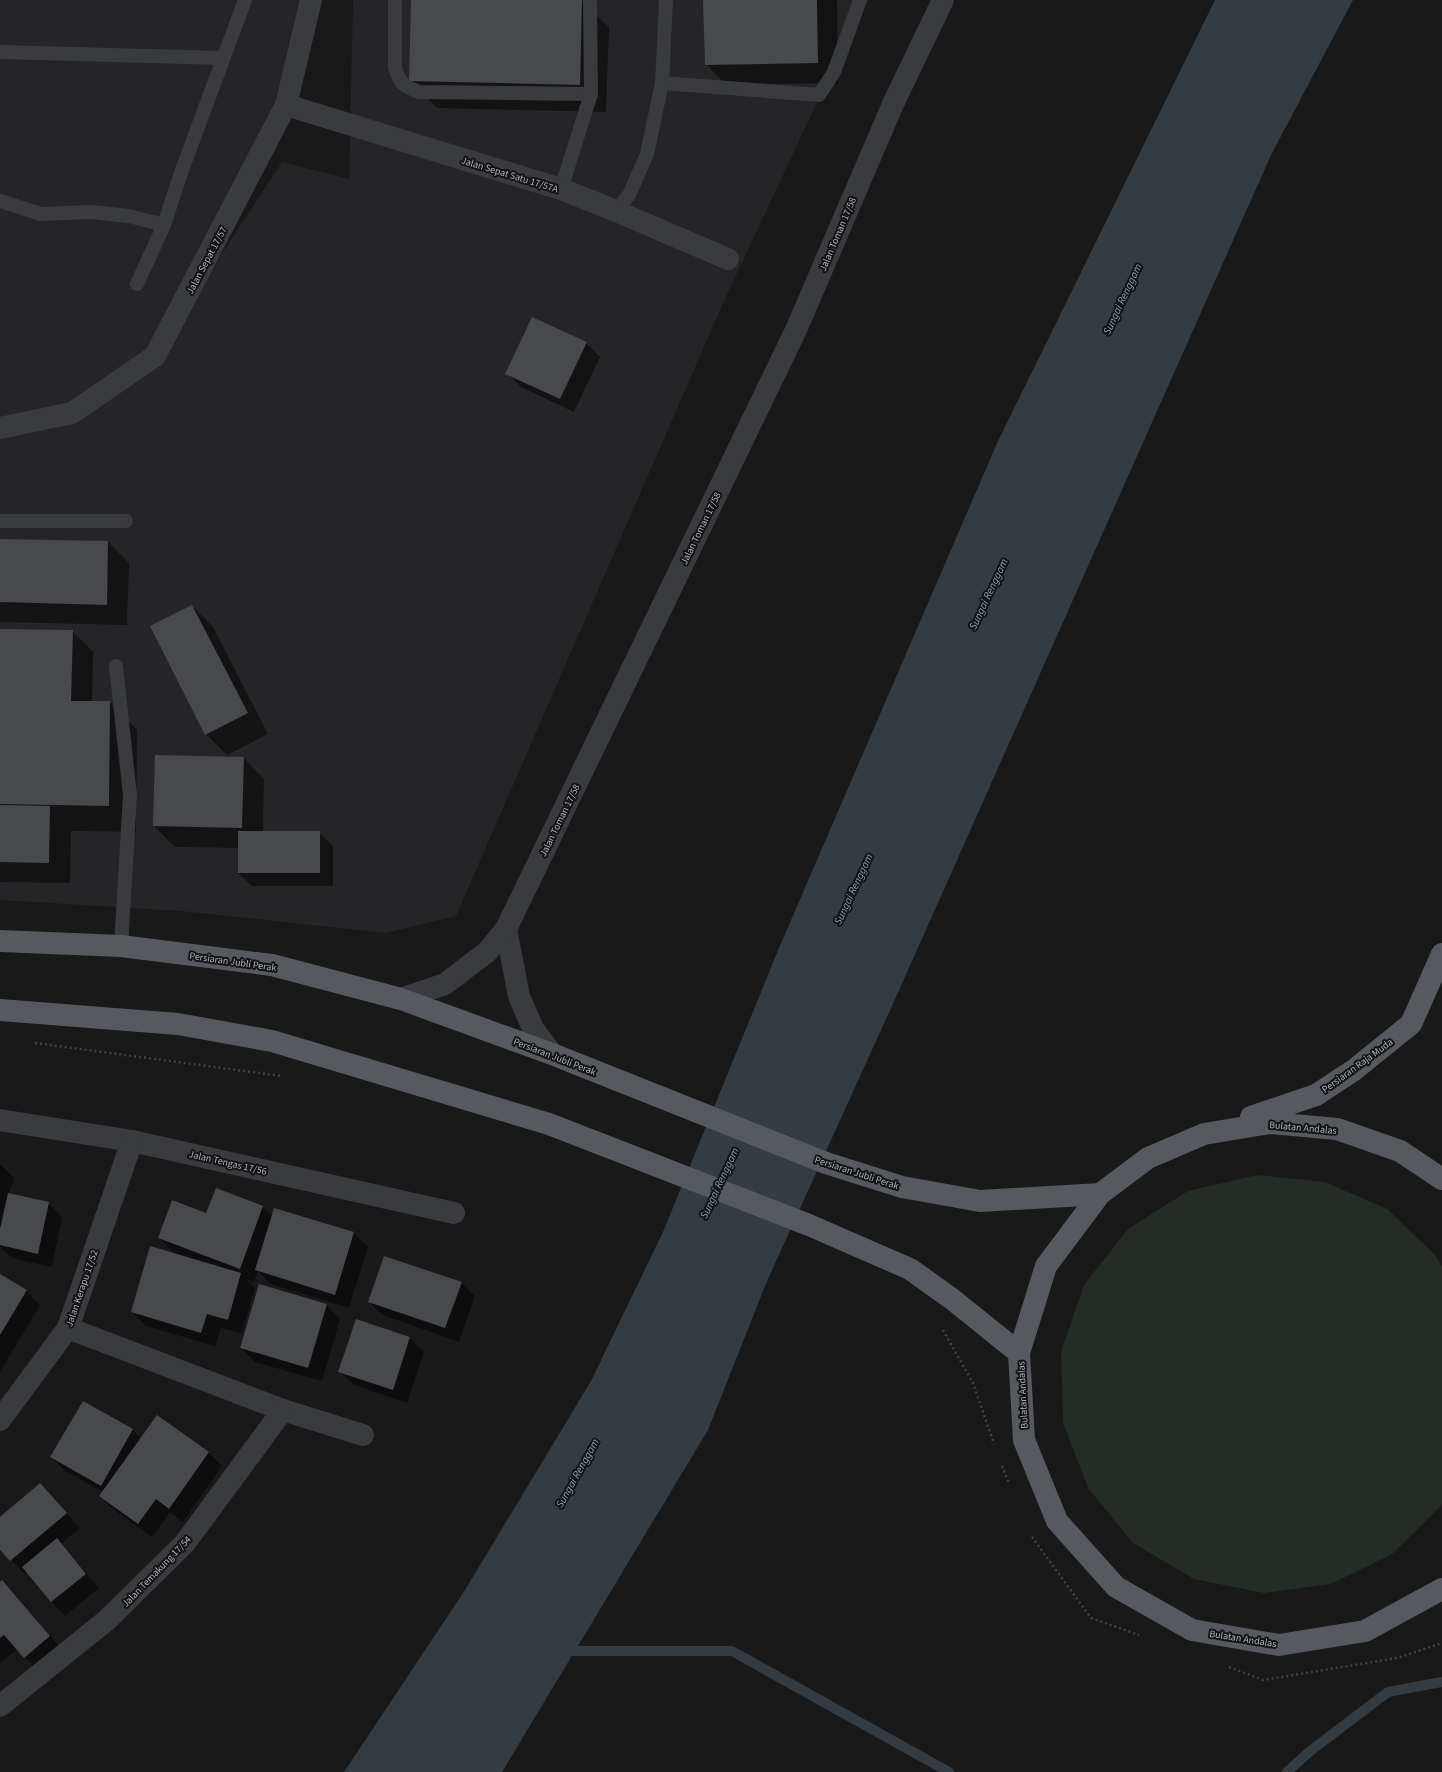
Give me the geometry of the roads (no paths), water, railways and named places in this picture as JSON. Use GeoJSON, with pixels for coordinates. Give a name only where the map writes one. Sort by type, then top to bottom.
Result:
{"type":"FeatureCollection","features":[{"type":"Feature","properties":{"kind":"main road","name":"Persiaran Jubli Perak"},"geometry":{"type":"LineString","coordinates":[[0,941],[121,946],[272,965],[401,999],[552,1054],[826,1163],[902,1187],[980,1201],[1100,1194]]}},
{"type":"Feature","properties":{"kind":"main road","name":"Persiaran Raja Muda"},"geometry":{"type":"LineString","coordinates":[[1204,1134],[1316,1095],[1354,1070],[1411,1024],[1442,954]]}},
{"type":"Feature","properties":{"kind":"main road"},"geometry":{"type":"LineString","coordinates":[[0,1010],[178,1024],[272,1041],[548,1124],[809,1225],[910,1269],[952,1299],[1020,1353]]}},
{"type":"Feature","properties":{"kind":"main road","name":"Bulatan Andalas"},"geometry":{"type":"LineString","coordinates":[[1442,1179],[1400,1151],[1337,1129],[1270,1123],[1204,1134],[1148,1158],[1100,1194],[1046,1266],[1020,1353],[1024,1440],[1057,1521],[1116,1587],[1192,1630],[1279,1645],[1365,1631],[1442,1589]]}},
{"type":"Feature","properties":{"kind":"street","name":"Jalan Sepat 17/57"},"geometry":{"type":"LineString","coordinates":[[0,428],[72,413],[155,356],[286,105],[311,0]]}},
{"type":"Feature","properties":{"kind":"street","name":"Jalan Toman 17/58"},"geometry":{"type":"LineString","coordinates":[[401,999],[445,984],[487,952],[506,929],[796,330],[893,104],[943,0]]}},
{"type":"Feature","properties":{"kind":"street","name":"Jalan Sepat Satu 17/57A"},"geometry":{"type":"LineString","coordinates":[[286,105],[561,189],[728,259]]}},
{"type":"Feature","properties":{"kind":"street"},"geometry":{"type":"LineString","coordinates":[[506,929],[518,996],[533,1029],[552,1054]]}},
{"type":"Feature","properties":{"kind":"street","name":"Jalan Tengas 17/56"},"geometry":{"type":"LineString","coordinates":[[0,1120],[132,1141],[454,1213]]}},
{"type":"Feature","properties":{"kind":"street","name":"Jalan Kerapu 17/52"},"geometry":{"type":"LineString","coordinates":[[0,1420],[68,1328],[132,1141]]}},
{"type":"Feature","properties":{"kind":"street"},"geometry":{"type":"LineString","coordinates":[[68,1328],[283,1410],[363,1435]]}},
{"type":"Feature","properties":{"kind":"street","name":"Jalan Temakung 17/54"},"geometry":{"type":"LineString","coordinates":[[0,1706],[107,1620],[185,1543],[283,1410]]}},
{"type":"Feature","properties":{"kind":"lane"},"geometry":{"type":"LineString","coordinates":[[137,284],[164,225],[245,0]]}},
{"type":"Feature","properties":{"kind":"lane"},"geometry":{"type":"LineString","coordinates":[[395,0],[395,68],[397,76],[403,85],[419,92],[591,94]]}},
{"type":"Feature","properties":{"kind":"lane"},"geometry":{"type":"LineString","coordinates":[[561,189],[591,94],[590,0]]}},
{"type":"Feature","properties":{"kind":"lane"},"geometry":{"type":"LineString","coordinates":[[616,211],[629,195],[647,154],[662,83],[666,0]]}},
{"type":"Feature","properties":{"kind":"lane"},"geometry":{"type":"LineString","coordinates":[[662,83],[819,95],[834,72],[860,0]]}},
{"type":"Feature","properties":{"kind":"lane"},"geometry":{"type":"LineString","coordinates":[[0,52],[223,58]]}},
{"type":"Feature","properties":{"kind":"lane"},"geometry":{"type":"LineString","coordinates":[[0,201],[41,214],[91,212],[130,216],[164,225]]}},
{"type":"Feature","properties":{"kind":"lane"},"geometry":{"type":"LineString","coordinates":[[0,521],[126,521]]}},
{"type":"Feature","properties":{"kind":"lane"},"geometry":{"type":"LineString","coordinates":[[116,666],[130,795],[121,946]]}},
{"type":"Feature","properties":{"kind":"water","name":"Sungai Renggam"},"geometry":{"type":"Polygon","coordinates":[[[1215,0],[1353,0],[1272,153],[896,997],[767,1281],[708,1430],[502,1772],[344,1772],[465,1590],[591,1381],[663,1232],[779,948],[998,441],[1215,0]]]}},
{"type":"Feature","properties":{"kind":"waterway"},"geometry":{"type":"LineString","coordinates":[[561,1651],[732,1651],[949,1772]]}},
{"type":"Feature","properties":{"kind":"waterway"},"geometry":{"type":"LineString","coordinates":[[1287,1772],[1309,1752],[1388,1692],[1442,1682]]}}]}
